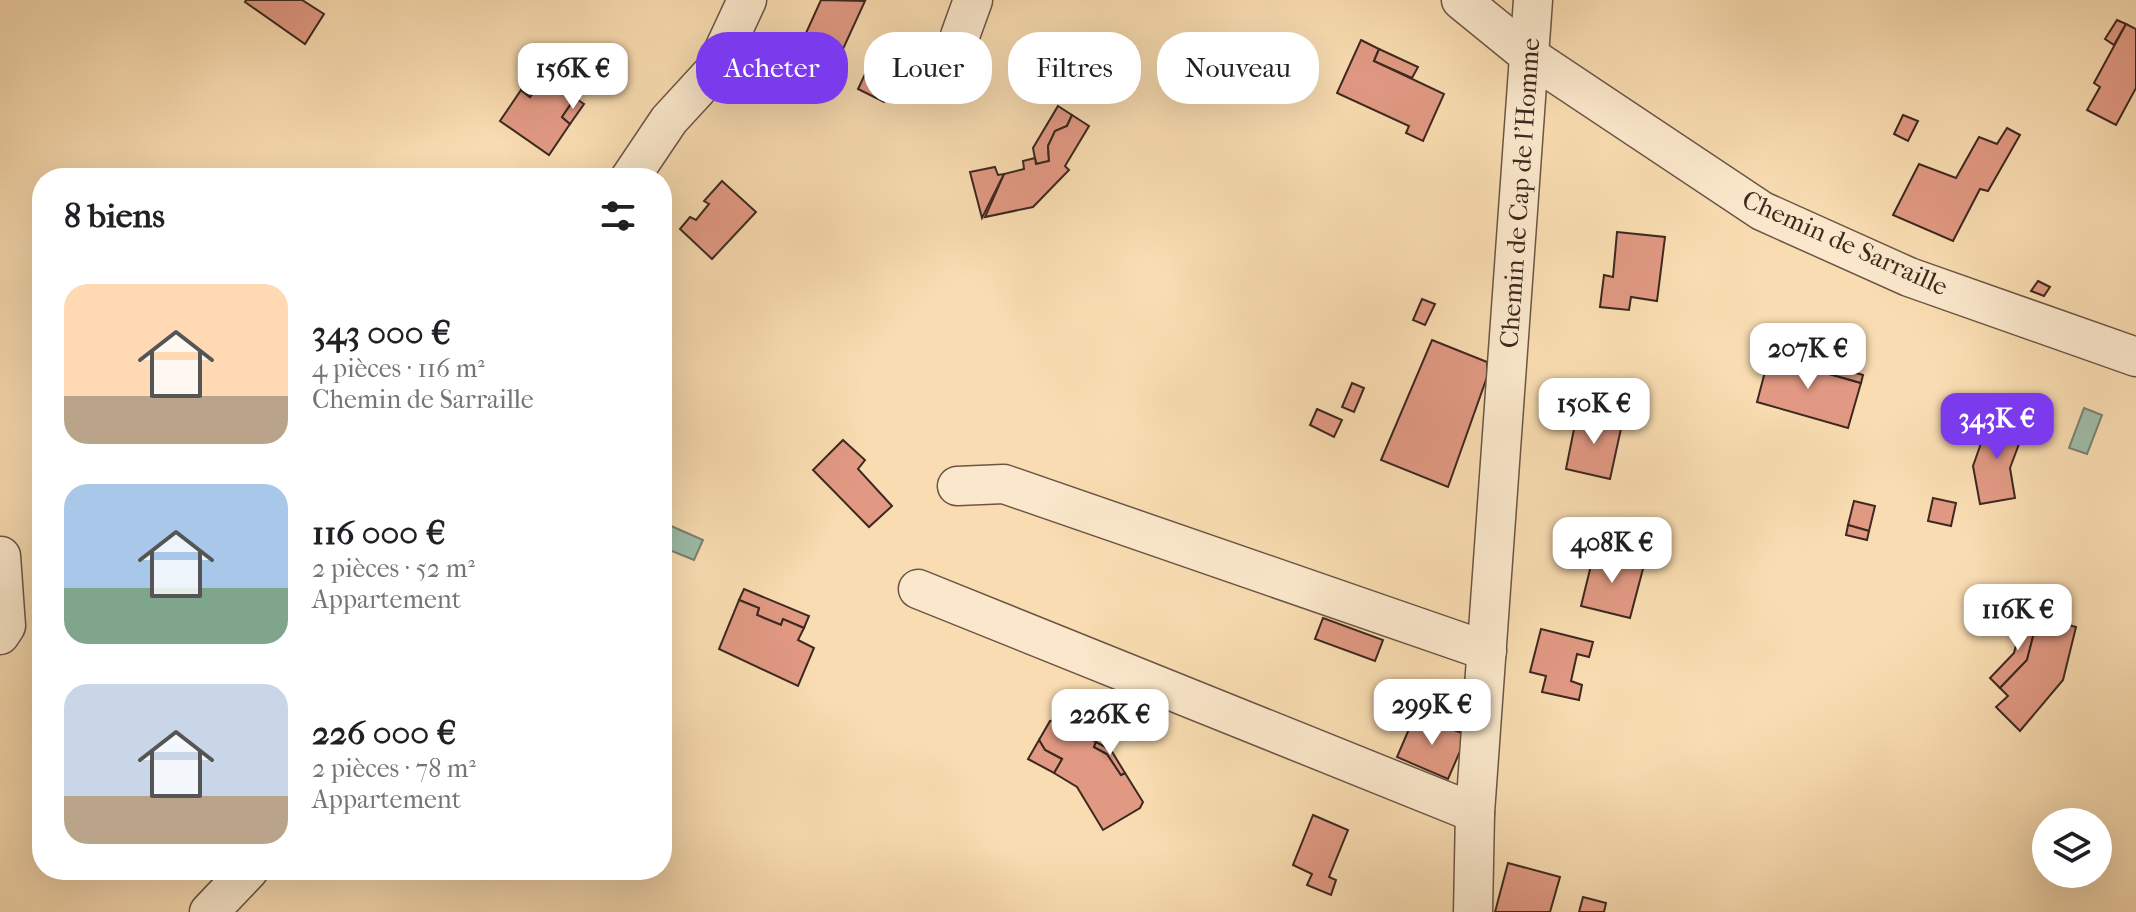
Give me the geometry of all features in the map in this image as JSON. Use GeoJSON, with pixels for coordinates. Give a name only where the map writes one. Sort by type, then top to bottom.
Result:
{"type":"FeatureCollection","features":[{"type":"Feature","properties":{"kind":"street"},"geometry":{"type":"LineString","coordinates":[[637,168],[669,120],[714,71],[747,0]]}},
{"type":"Feature","properties":{"kind":"street"},"geometry":{"type":"LineString","coordinates":[[961,32],[973,0]]}},
{"type":"Feature","properties":{"kind":"street","name":"Chemin de Sarraille"},"geometry":{"type":"LineString","coordinates":[[1461,0],[1531,57],[1762,211],[1909,277],[2136,357]]}},
{"type":"Feature","properties":{"kind":"street","name":"Chemin de Cap de l'Homme"},"geometry":{"type":"LineString","coordinates":[[1473,912],[1475,813],[1533,0]]}},
{"type":"Feature","properties":{"kind":"street"},"geometry":{"type":"LineString","coordinates":[[957,486],[1004,484],[1487,651]]}},
{"type":"Feature","properties":{"kind":"street"},"geometry":{"type":"LineString","coordinates":[[0,635],[6,626],[1,556]]}},
{"type":"Feature","properties":{"kind":"street"},"geometry":{"type":"LineString","coordinates":[[918,589],[1475,813]]}},
{"type":"Feature","properties":{"kind":"street"},"geometry":{"type":"LineString","coordinates":[[209,912],[239,880]]}},
{"type":"Feature","properties":{"kind":"shaded area"},"geometry":{"type":"Polygon","coordinates":[[[2084,408],[2102,415],[2087,454],[2069,448],[2084,408]]]}},
{"type":"Feature","properties":{"kind":"shaded area"},"geometry":{"type":"Polygon","coordinates":[[[672,526],[703,540],[694,560],[672,551],[672,526]]]}},
{"type":"Feature","properties":{"kind":"building"},"geometry":{"type":"Polygon","coordinates":[[[246,0],[302,0],[324,14],[305,44],[246,0]]]}},
{"type":"Feature","properties":{"kind":"building"},"geometry":{"type":"Polygon","coordinates":[[[821,0],[865,1],[848,38],[848,32],[806,32],[821,0]]]}},
{"type":"Feature","properties":{"kind":"building"},"geometry":{"type":"Polygon","coordinates":[[[2117,20],[2126,24],[2114,45],[2105,39],[2117,20]]]}},
{"type":"Feature","properties":{"kind":"building"},"geometry":{"type":"Polygon","coordinates":[[[2126,24],[2136,29],[2136,88],[2116,125],[2087,110],[2100,87],[2094,83],[2126,24]]]}},
{"type":"Feature","properties":{"kind":"building"},"geometry":{"type":"Polygon","coordinates":[[[1361,40],[1379,49],[1374,61],[1444,94],[1423,141],[1406,133],[1409,126],[1337,93],[1361,40]]]}},
{"type":"Feature","properties":{"kind":"building"},"geometry":{"type":"Polygon","coordinates":[[[566,45],[587,59],[566,92],[575,98],[562,117],[570,124],[549,155],[500,121],[521,90],[530,97],[566,45]]]}},
{"type":"Feature","properties":{"kind":"building"},"geometry":{"type":"Polygon","coordinates":[[[1379,49],[1418,67],[1412,78],[1374,61],[1379,49]]]}},
{"type":"Feature","properties":{"kind":"building"},"geometry":{"type":"Polygon","coordinates":[[[587,59],[597,65],[575,98],[566,92],[587,59]]]}},
{"type":"Feature","properties":{"kind":"building"},"geometry":{"type":"Polygon","coordinates":[[[540,63],[549,70],[530,97],[521,90],[540,63]]]}},
{"type":"Feature","properties":{"kind":"building"},"geometry":{"type":"Polygon","coordinates":[[[864,76],[864,92],[858,89],[864,76]]]}},
{"type":"Feature","properties":{"kind":"building"},"geometry":{"type":"Polygon","coordinates":[[[575,98],[584,104],[570,124],[562,117],[575,98]]]}},
{"type":"Feature","properties":{"kind":"building"},"geometry":{"type":"Polygon","coordinates":[[[1058,106],[1072,115],[1067,126],[1055,131],[1048,146],[1049,161],[1036,164],[1033,148],[1058,106]]]}},
{"type":"Feature","properties":{"kind":"building"},"geometry":{"type":"Polygon","coordinates":[[[1072,115],[1089,126],[1065,166],[1069,170],[1033,207],[985,217],[1004,174],[1024,169],[1023,161],[1035,158],[1036,164],[1049,161],[1048,146],[1055,131],[1067,126],[1072,115]]]}},
{"type":"Feature","properties":{"kind":"building"},"geometry":{"type":"Polygon","coordinates":[[[1903,115],[1918,121],[1908,141],[1894,134],[1903,115]]]}},
{"type":"Feature","properties":{"kind":"building"},"geometry":{"type":"Polygon","coordinates":[[[2007,128],[2020,135],[1988,191],[1980,189],[1953,241],[1893,215],[1919,164],[1956,178],[1979,137],[1997,144],[2007,128]]]}},
{"type":"Feature","properties":{"kind":"building"},"geometry":{"type":"Polygon","coordinates":[[[995,167],[998,175],[1004,174],[982,218],[970,172],[995,167]]]}},
{"type":"Feature","properties":{"kind":"building"},"geometry":{"type":"Polygon","coordinates":[[[722,181],[756,212],[712,259],[680,229],[690,217],[696,220],[709,204],[704,201],[722,181]]]}},
{"type":"Feature","properties":{"kind":"building"},"geometry":{"type":"Polygon","coordinates":[[[1617,232],[1665,237],[1657,301],[1631,297],[1629,310],[1600,307],[1604,275],[1613,277],[1617,232]]]}},
{"type":"Feature","properties":{"kind":"building"},"geometry":{"type":"Polygon","coordinates":[[[2038,281],[2050,287],[2044,296],[2031,291],[2038,281]]]}},
{"type":"Feature","properties":{"kind":"building"},"geometry":{"type":"Polygon","coordinates":[[[1422,299],[1435,304],[1425,325],[1413,320],[1422,299]]]}},
{"type":"Feature","properties":{"kind":"building"},"geometry":{"type":"Polygon","coordinates":[[[1432,340],[1487,362],[1487,377],[1448,487],[1381,460],[1432,340]]]}},
{"type":"Feature","properties":{"kind":"building"},"geometry":{"type":"Polygon","coordinates":[[[1771,349],[1789,354],[1787,362],[1861,383],[1848,428],[1757,402],[1771,349]]]}},
{"type":"Feature","properties":{"kind":"building"},"geometry":{"type":"Polygon","coordinates":[[[1789,354],[1863,375],[1861,383],[1787,362],[1789,354]]]}},
{"type":"Feature","properties":{"kind":"building"},"geometry":{"type":"Polygon","coordinates":[[[1352,383],[1364,388],[1354,412],[1342,407],[1352,383]]]}},
{"type":"Feature","properties":{"kind":"building"},"geometry":{"type":"Polygon","coordinates":[[[1317,409],[1342,420],[1334,437],[1310,425],[1317,409]]]}},
{"type":"Feature","properties":{"kind":"building"},"geometry":{"type":"Polygon","coordinates":[[[1577,414],[1622,424],[1610,479],[1566,469],[1577,414]]]}},
{"type":"Feature","properties":{"kind":"building"},"geometry":{"type":"Polygon","coordinates":[[[1991,415],[2025,428],[2010,468],[2015,498],[1980,504],[1973,466],[1991,415]]]}},
{"type":"Feature","properties":{"kind":"building"},"geometry":{"type":"Polygon","coordinates":[[[843,440],[865,460],[858,469],[892,506],[869,527],[813,470],[843,440]]]}},
{"type":"Feature","properties":{"kind":"building"},"geometry":{"type":"Polygon","coordinates":[[[1933,498],[1956,503],[1951,526],[1928,521],[1933,498]]]}},
{"type":"Feature","properties":{"kind":"building"},"geometry":{"type":"Polygon","coordinates":[[[1854,501],[1875,506],[1869,531],[1848,525],[1854,501]]]}},
{"type":"Feature","properties":{"kind":"building"},"geometry":{"type":"Polygon","coordinates":[[[1848,525],[1869,531],[1867,540],[1846,535],[1848,525]]]}},
{"type":"Feature","properties":{"kind":"building"},"geometry":{"type":"Polygon","coordinates":[[[1594,553],[1644,565],[1630,618],[1581,606],[1594,553]]]}},
{"type":"Feature","properties":{"kind":"building"},"geometry":{"type":"Polygon","coordinates":[[[744,589],[809,616],[804,628],[783,619],[781,625],[757,615],[759,608],[739,600],[744,589]]]}},
{"type":"Feature","properties":{"kind":"building"},"geometry":{"type":"Polygon","coordinates":[[[739,600],[759,608],[757,615],[781,625],[783,619],[804,628],[798,640],[814,648],[798,686],[719,649],[739,600]]]}},
{"type":"Feature","properties":{"kind":"building"},"geometry":{"type":"Polygon","coordinates":[[[2024,614],[2038,617],[2027,660],[2000,688],[1990,678],[2014,653],[2024,614]]]}},
{"type":"Feature","properties":{"kind":"building"},"geometry":{"type":"Polygon","coordinates":[[[2038,617],[2076,627],[2063,680],[2020,731],[1996,707],[2008,696],[2000,688],[2027,660],[2038,617]]]}},
{"type":"Feature","properties":{"kind":"building"},"geometry":{"type":"Polygon","coordinates":[[[1323,618],[1383,640],[1375,661],[1315,639],[1323,618]]]}},
{"type":"Feature","properties":{"kind":"building"},"geometry":{"type":"Polygon","coordinates":[[[1541,629],[1593,642],[1589,657],[1577,654],[1571,681],[1582,685],[1579,700],[1542,692],[1546,676],[1530,672],[1541,629]]]}},
{"type":"Feature","properties":{"kind":"building"},"geometry":{"type":"Polygon","coordinates":[[[1415,715],[1467,735],[1448,779],[1397,757],[1415,715]]]}},
{"type":"Feature","properties":{"kind":"building"},"geometry":{"type":"Polygon","coordinates":[[[1057,720],[1096,742],[1094,747],[1107,754],[1121,775],[1125,773],[1143,802],[1140,808],[1103,830],[1077,787],[1054,773],[1062,759],[1045,750],[1039,740],[1050,721],[1057,720]]]}},
{"type":"Feature","properties":{"kind":"building"},"geometry":{"type":"Polygon","coordinates":[[[1039,740],[1045,750],[1062,759],[1054,773],[1028,759],[1039,740]]]}},
{"type":"Feature","properties":{"kind":"building"},"geometry":{"type":"Polygon","coordinates":[[[1096,742],[1111,750],[1125,773],[1121,775],[1107,754],[1094,747],[1096,742]]]}},
{"type":"Feature","properties":{"kind":"building"},"geometry":{"type":"Polygon","coordinates":[[[1313,815],[1348,830],[1329,877],[1336,880],[1331,895],[1307,885],[1312,874],[1293,865],[1313,815]]]}},
{"type":"Feature","properties":{"kind":"building"},"geometry":{"type":"Polygon","coordinates":[[[1508,863],[1560,877],[1550,912],[1495,912],[1508,863]]]}},
{"type":"Feature","properties":{"kind":"building"},"geometry":{"type":"Polygon","coordinates":[[[1583,897],[1606,903],[1604,912],[1579,912],[1583,897]]]}}]}
